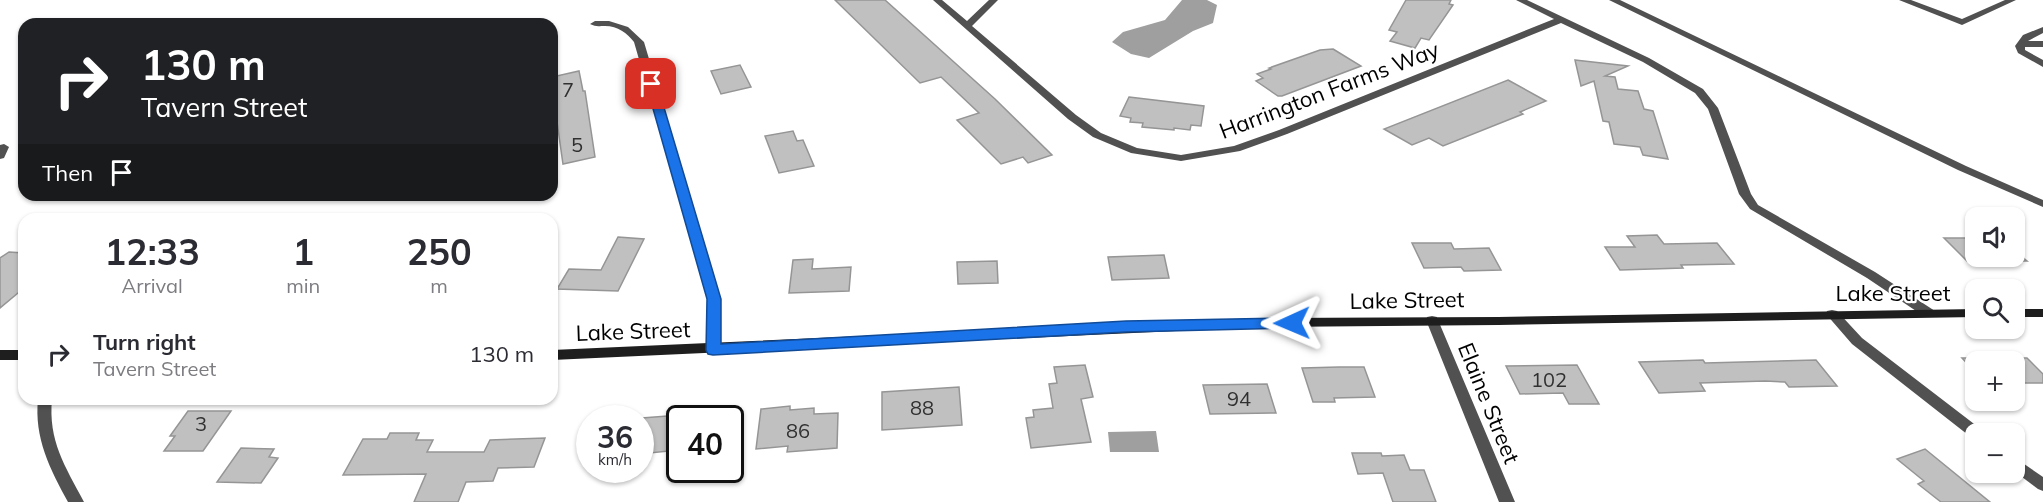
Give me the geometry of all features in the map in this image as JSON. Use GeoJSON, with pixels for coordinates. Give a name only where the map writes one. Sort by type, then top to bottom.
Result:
{"type":"FeatureCollection","features":[{"type":"Feature","properties":{"kind":"street","name":"Harrington Farms Way"},"geometry":{"type":"LineString","coordinates":[[937,0],[1072,117],[1102,139],[1143,154],[1181,158],[1236,149],[1283,132],[1560,20]]}},
{"type":"Feature","properties":{"kind":"street"},"geometry":{"type":"LineString","coordinates":[[967,26],[994,0]]}},
{"type":"Feature","properties":{"kind":"street"},"geometry":{"type":"LineString","coordinates":[[1520,0],[1654,64],[1699,91],[1713,108],[1745,194],[1754,207],[1871,275],[1930,314]]}},
{"type":"Feature","properties":{"kind":"street"},"geometry":{"type":"LineString","coordinates":[[1613,0],[1952,163],[2043,204]]}},
{"type":"Feature","properties":{"kind":"street"},"geometry":{"type":"LineString","coordinates":[[1904,0],[1962,22],[2012,0]]}},
{"type":"Feature","properties":{"kind":"street"},"geometry":{"type":"LineString","coordinates":[[595,24],[607,22],[622,25],[639,42],[714,299],[713,350]]}},
{"type":"Feature","properties":{"kind":"street"},"geometry":{"type":"LineString","coordinates":[[2043,30],[2026,37],[2021,44],[2021,51],[2043,64]]}},
{"type":"Feature","properties":{"kind":"street"},"geometry":{"type":"LineString","coordinates":[[2021,44],[2043,44]]}},
{"type":"Feature","properties":{"kind":"street"},"geometry":{"type":"LineString","coordinates":[[2025,313],[2043,313]]}},
{"type":"Feature","properties":{"kind":"street"},"geometry":{"type":"LineString","coordinates":[[1832,314],[1857,341],[1965,425]]}},
{"type":"Feature","properties":{"kind":"street","name":"Lake Street"},"geometry":{"type":"LineString","coordinates":[[558,355],[713,350],[1126,327],[1432,320],[1965,314]]}},
{"type":"Feature","properties":{"kind":"street","name":"Elaine Street"},"geometry":{"type":"LineString","coordinates":[[1432,320],[1507,502]]}},
{"type":"Feature","properties":{"kind":"street"},"geometry":{"type":"LineString","coordinates":[[0,356],[18,355]]}},
{"type":"Feature","properties":{"kind":"street"},"geometry":{"type":"LineString","coordinates":[[44,405],[42,416],[51,455],[76,502]]}},
{"type":"Feature","properties":{"kind":"street"},"geometry":{"type":"LineString","coordinates":[[2025,471],[2043,485]]}},
{"type":"Feature","properties":{"kind":"shaded area"},"geometry":{"type":"Polygon","coordinates":[[[1182,0],[1207,0],[1217,5],[1213,23],[1193,31],[1149,58],[1131,54],[1112,42],[1123,32],[1165,20],[1182,0]]]}},
{"type":"Feature","properties":{"kind":"shaded area"},"geometry":{"type":"Polygon","coordinates":[[[1156,431],[1159,452],[1110,452],[1108,432],[1156,431]]]}},
{"type":"Feature","properties":{"kind":"building"},"geometry":{"type":"Polygon","coordinates":[[[835,0],[885,0],[995,99],[1052,155],[1028,163],[1023,157],[1001,164],[957,120],[979,113],[941,77],[920,83],[835,0]]]}},
{"type":"Feature","properties":{"kind":"building"},"geometry":{"type":"Polygon","coordinates":[[[1406,0],[1451,0],[1449,4],[1453,5],[1429,40],[1421,38],[1415,48],[1390,41],[1397,32],[1389,30],[1406,0]]]}},
{"type":"Feature","properties":{"kind":"building"},"geometry":{"type":"Polygon","coordinates":[[[1333,49],[1361,66],[1282,96],[1278,96],[1256,81],[1263,78],[1257,74],[1271,69],[1269,68],[1320,50],[1333,49]]]}},
{"type":"Feature","properties":{"kind":"building"},"geometry":{"type":"Polygon","coordinates":[[[1575,60],[1628,66],[1605,76],[1615,77],[1618,89],[1638,91],[1644,109],[1653,111],[1668,159],[1643,155],[1640,147],[1614,144],[1609,122],[1603,121],[1594,81],[1581,86],[1575,60]]]}},
{"type":"Feature","properties":{"kind":"building"},"geometry":{"type":"Polygon","coordinates":[[[740,65],[751,87],[721,94],[711,71],[740,65]]]}},
{"type":"Feature","properties":{"kind":"building"},"geometry":{"type":"Polygon","coordinates":[[[579,71],[583,91],[585,91],[595,157],[563,164],[558,129],[558,76],[579,71]]]}},
{"type":"Feature","properties":{"kind":"building"},"geometry":{"type":"Polygon","coordinates":[[[1508,80],[1546,101],[1520,112],[1523,114],[1443,146],[1429,138],[1412,145],[1384,129],[1508,80]]]}},
{"type":"Feature","properties":{"kind":"building"},"geometry":{"type":"Polygon","coordinates":[[[1129,97],[1204,106],[1201,126],[1191,125],[1190,130],[1142,127],[1143,123],[1130,122],[1131,118],[1120,116],[1129,97]]]}},
{"type":"Feature","properties":{"kind":"building"},"geometry":{"type":"Polygon","coordinates":[[[793,131],[797,141],[803,140],[814,166],[779,173],[765,136],[793,131]]]}},
{"type":"Feature","properties":{"kind":"building"},"geometry":{"type":"Polygon","coordinates":[[[1657,235],[1664,244],[1717,243],[1734,264],[1620,270],[1605,247],[1635,247],[1627,236],[1657,235]]]}},
{"type":"Feature","properties":{"kind":"building"},"geometry":{"type":"Polygon","coordinates":[[[618,237],[644,239],[618,291],[558,289],[569,269],[601,270],[618,237]]]}},
{"type":"Feature","properties":{"kind":"building"},"geometry":{"type":"Polygon","coordinates":[[[1944,238],[1965,238],[1965,259],[1944,238]]]}},
{"type":"Feature","properties":{"kind":"building"},"geometry":{"type":"Polygon","coordinates":[[[1412,243],[1451,243],[1454,249],[1489,248],[1501,270],[1464,271],[1461,267],[1424,268],[1412,243]]]}},
{"type":"Feature","properties":{"kind":"building"},"geometry":{"type":"Polygon","coordinates":[[[9,252],[18,253],[18,293],[0,308],[0,258],[9,252]]]}},
{"type":"Feature","properties":{"kind":"building"},"geometry":{"type":"Polygon","coordinates":[[[1164,255],[1169,278],[1112,280],[1108,257],[1164,255]]]}},
{"type":"Feature","properties":{"kind":"building"},"geometry":{"type":"Polygon","coordinates":[[[813,259],[812,269],[851,267],[849,291],[789,293],[793,260],[813,259]]]}},
{"type":"Feature","properties":{"kind":"building"},"geometry":{"type":"Polygon","coordinates":[[[997,261],[998,283],[958,284],[957,262],[997,261]]]}},
{"type":"Feature","properties":{"kind":"building"},"geometry":{"type":"Polygon","coordinates":[[[2025,358],[2043,374],[2043,383],[2025,383],[2025,358]]]}},
{"type":"Feature","properties":{"kind":"building"},"geometry":{"type":"Polygon","coordinates":[[[1703,360],[1705,363],[1816,360],[1837,386],[1789,387],[1785,382],[1765,381],[1700,383],[1705,391],[1659,393],[1639,362],[1703,360]]]}},
{"type":"Feature","properties":{"kind":"building"},"geometry":{"type":"Polygon","coordinates":[[[1085,365],[1093,397],[1081,399],[1091,442],[1031,448],[1026,418],[1034,417],[1033,410],[1053,408],[1049,384],[1057,383],[1054,367],[1085,365]]]}},
{"type":"Feature","properties":{"kind":"building"},"geometry":{"type":"Polygon","coordinates":[[[1577,365],[1599,404],[1569,404],[1563,393],[1520,394],[1506,366],[1577,365]]]}},
{"type":"Feature","properties":{"kind":"building"},"geometry":{"type":"Polygon","coordinates":[[[1364,367],[1375,397],[1334,398],[1335,402],[1313,402],[1302,368],[1364,367]]]}},
{"type":"Feature","properties":{"kind":"building"},"geometry":{"type":"Polygon","coordinates":[[[1267,384],[1276,413],[1210,414],[1203,385],[1267,384]]]}},
{"type":"Feature","properties":{"kind":"building"},"geometry":{"type":"Polygon","coordinates":[[[959,387],[962,425],[882,430],[882,392],[959,387]]]}},
{"type":"Feature","properties":{"kind":"building"},"geometry":{"type":"Polygon","coordinates":[[[790,406],[790,410],[814,408],[814,414],[838,413],[837,448],[787,452],[788,446],[756,449],[761,409],[790,406]]]}},
{"type":"Feature","properties":{"kind":"building"},"geometry":{"type":"Polygon","coordinates":[[[188,411],[231,411],[203,451],[164,451],[175,436],[170,436],[188,411]]]}},
{"type":"Feature","properties":{"kind":"building"},"geometry":{"type":"Polygon","coordinates":[[[666,416],[666,451],[654,453],[654,417],[666,416]]]}},
{"type":"Feature","properties":{"kind":"building"},"geometry":{"type":"Polygon","coordinates":[[[390,433],[419,433],[416,440],[433,440],[427,452],[484,452],[490,440],[545,438],[534,467],[498,468],[493,481],[466,482],[458,502],[414,502],[426,474],[343,475],[363,439],[387,439],[390,433]]]}},
{"type":"Feature","properties":{"kind":"building"},"geometry":{"type":"Polygon","coordinates":[[[241,448],[274,449],[269,457],[278,458],[261,483],[217,482],[241,448]]]}},
{"type":"Feature","properties":{"kind":"building"},"geometry":{"type":"Polygon","coordinates":[[[1925,449],[1990,502],[1941,502],[1918,484],[1924,481],[1897,459],[1925,449]]]}},
{"type":"Feature","properties":{"kind":"building"},"geometry":{"type":"Polygon","coordinates":[[[1352,453],[1381,453],[1382,456],[1404,455],[1410,470],[1424,470],[1436,502],[1393,502],[1383,473],[1358,474],[1352,453]]]}},
{"type":"Feature","properties":{"kind":"route"},"geometry":{"type":"LineString","coordinates":[[651,84],[714,299],[713,350],[1126,327],[1292,323]]}}]}
